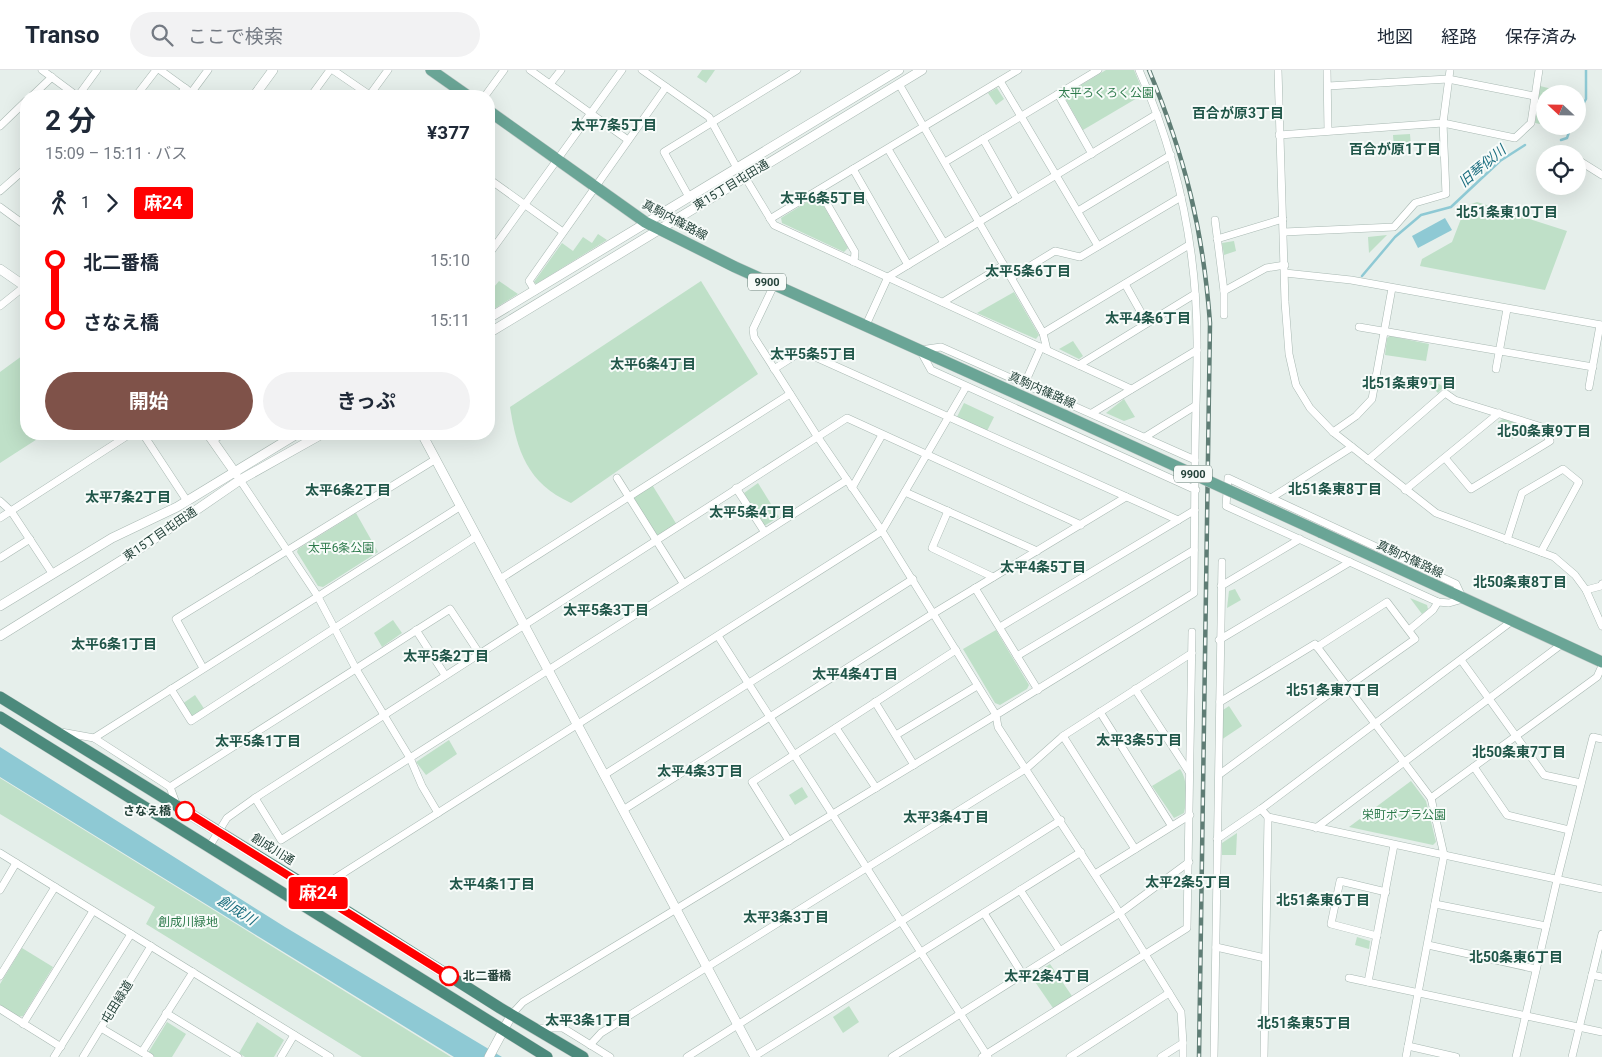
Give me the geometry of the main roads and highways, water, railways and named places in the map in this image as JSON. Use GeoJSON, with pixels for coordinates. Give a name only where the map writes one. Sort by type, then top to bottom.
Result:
{"type":"FeatureCollection","features":[{"type":"Feature","properties":{"kind":"highway","name":"創成川通"},"geometry":{"type":"LineString","coordinates":[[0,697],[583,1057]]}},
{"type":"Feature","properties":{"kind":"highway"},"geometry":{"type":"LineString","coordinates":[[0,717],[547,1057]]}},
{"type":"Feature","properties":{"kind":"main road"},"geometry":{"type":"LineString","coordinates":[[431,70],[459,90]]}},
{"type":"Feature","properties":{"kind":"main road","name":"真駒内篠路線"},"geometry":{"type":"LineString","coordinates":[[495,115],[645,222],[774,284],[1320,532],[1602,664]]}},
{"type":"Feature","properties":{"kind":"water"},"geometry":{"type":"Polygon","coordinates":[[[1445,218],[1452,230],[1418,248],[1412,236],[1445,218]]]}},
{"type":"Feature","properties":{"kind":"water","name":"創成川"},"geometry":{"type":"Polygon","coordinates":[[[0,747],[285,927],[502,1057],[454,1057],[0,777],[0,747]]]}},
{"type":"Feature","properties":{"kind":"waterway","name":"旧琴似川"},"geometry":{"type":"LineString","coordinates":[[1586,70],[1586,85]]}},
{"type":"Feature","properties":{"kind":"waterway","name":"旧琴似川"},"geometry":{"type":"LineString","coordinates":[[1561,140],[1567,138],[1568,135]]}},
{"type":"Feature","properties":{"kind":"waterway","name":"旧琴似川"},"geometry":{"type":"LineString","coordinates":[[1362,276],[1395,237],[1421,215],[1451,207],[1500,161],[1525,145]]}},
{"type":"Feature","properties":{"kind":"railway"},"geometry":{"type":"LineString","coordinates":[[1149,70],[1173,133],[1190,194],[1203,256],[1210,323],[1199,1057]]}},
{"type":"Feature","properties":{"kind":"place","name":"さなえ橋"},"geometry":{"type":"Point","coordinates":[185,811]}},
{"type":"Feature","properties":{"kind":"place","name":"北二番橋"},"geometry":{"type":"Point","coordinates":[449,976]}},
{"type":"Feature","properties":{"kind":"district","name":"百合が原3丁目"},"geometry":{"type":"Point","coordinates":[1238,113]}},
{"type":"Feature","properties":{"kind":"district","name":"太平7条5丁目"},"geometry":{"type":"Point","coordinates":[614,125]}},
{"type":"Feature","properties":{"kind":"district","name":"百合が原1丁目"},"geometry":{"type":"Point","coordinates":[1395,149]}},
{"type":"Feature","properties":{"kind":"district","name":"太平6条5丁目"},"geometry":{"type":"Point","coordinates":[823,198]}},
{"type":"Feature","properties":{"kind":"district","name":"北51条東10丁目"},"geometry":{"type":"Point","coordinates":[1507,212]}},
{"type":"Feature","properties":{"kind":"district","name":"太平5条6丁目"},"geometry":{"type":"Point","coordinates":[1028,271]}},
{"type":"Feature","properties":{"kind":"district","name":"太平4条6丁目"},"geometry":{"type":"Point","coordinates":[1148,318]}},
{"type":"Feature","properties":{"kind":"district","name":"太平5条5丁目"},"geometry":{"type":"Point","coordinates":[813,354]}},
{"type":"Feature","properties":{"kind":"district","name":"太平6条4丁目"},"geometry":{"type":"Point","coordinates":[653,364]}},
{"type":"Feature","properties":{"kind":"district","name":"北51条東9丁目"},"geometry":{"type":"Point","coordinates":[1409,383]}},
{"type":"Feature","properties":{"kind":"district","name":"北50条東9丁目"},"geometry":{"type":"Point","coordinates":[1544,431]}},
{"type":"Feature","properties":{"kind":"district","name":"北51条東8丁目"},"geometry":{"type":"Point","coordinates":[1335,489]}},
{"type":"Feature","properties":{"kind":"district","name":"太平6条2丁目"},"geometry":{"type":"Point","coordinates":[348,490]}},
{"type":"Feature","properties":{"kind":"district","name":"太平7条2丁目"},"geometry":{"type":"Point","coordinates":[128,497]}},
{"type":"Feature","properties":{"kind":"district","name":"太平5条4丁目"},"geometry":{"type":"Point","coordinates":[752,512]}},
{"type":"Feature","properties":{"kind":"district","name":"太平4条5丁目"},"geometry":{"type":"Point","coordinates":[1043,567]}},
{"type":"Feature","properties":{"kind":"district","name":"北50条東8丁目"},"geometry":{"type":"Point","coordinates":[1520,582]}},
{"type":"Feature","properties":{"kind":"district","name":"太平5条3丁目"},"geometry":{"type":"Point","coordinates":[606,610]}},
{"type":"Feature","properties":{"kind":"district","name":"太平6条1丁目"},"geometry":{"type":"Point","coordinates":[114,644]}},
{"type":"Feature","properties":{"kind":"district","name":"太平5条2丁目"},"geometry":{"type":"Point","coordinates":[446,656]}},
{"type":"Feature","properties":{"kind":"district","name":"太平4条4丁目"},"geometry":{"type":"Point","coordinates":[855,674]}},
{"type":"Feature","properties":{"kind":"district","name":"北51条東7丁目"},"geometry":{"type":"Point","coordinates":[1333,690]}},
{"type":"Feature","properties":{"kind":"district","name":"太平3条5丁目"},"geometry":{"type":"Point","coordinates":[1139,740]}},
{"type":"Feature","properties":{"kind":"district","name":"太平5条1丁目"},"geometry":{"type":"Point","coordinates":[258,741]}},
{"type":"Feature","properties":{"kind":"district","name":"北50条東7丁目"},"geometry":{"type":"Point","coordinates":[1519,752]}},
{"type":"Feature","properties":{"kind":"district","name":"太平4条3丁目"},"geometry":{"type":"Point","coordinates":[700,771]}},
{"type":"Feature","properties":{"kind":"district","name":"太平3条4丁目"},"geometry":{"type":"Point","coordinates":[946,817]}},
{"type":"Feature","properties":{"kind":"district","name":"太平2条5丁目"},"geometry":{"type":"Point","coordinates":[1188,882]}},
{"type":"Feature","properties":{"kind":"district","name":"太平4条1丁目"},"geometry":{"type":"Point","coordinates":[492,884]}},
{"type":"Feature","properties":{"kind":"district","name":"北51条東6丁目"},"geometry":{"type":"Point","coordinates":[1323,900]}},
{"type":"Feature","properties":{"kind":"district","name":"太平3条3丁目"},"geometry":{"type":"Point","coordinates":[786,917]}},
{"type":"Feature","properties":{"kind":"district","name":"北50条東6丁目"},"geometry":{"type":"Point","coordinates":[1516,957]}},
{"type":"Feature","properties":{"kind":"district","name":"太平2条4丁目"},"geometry":{"type":"Point","coordinates":[1047,976]}},
{"type":"Feature","properties":{"kind":"district","name":"太平3条1丁目"},"geometry":{"type":"Point","coordinates":[588,1020]}},
{"type":"Feature","properties":{"kind":"district","name":"北51条東5丁目"},"geometry":{"type":"Point","coordinates":[1304,1023]}},
{"type":"Feature","properties":{"kind":"park label","name":"太平ろくろく公園"},"geometry":{"type":"Point","coordinates":[1106,93]}},
{"type":"Feature","properties":{"kind":"park label","name":"太平6条公園"},"geometry":{"type":"Point","coordinates":[341,548]}},
{"type":"Feature","properties":{"kind":"park label","name":"栄町ポプラ公園"},"geometry":{"type":"Point","coordinates":[1404,815]}},
{"type":"Feature","properties":{"kind":"park label","name":"創成川緑地"},"geometry":{"type":"Point","coordinates":[188,922]}}]}
